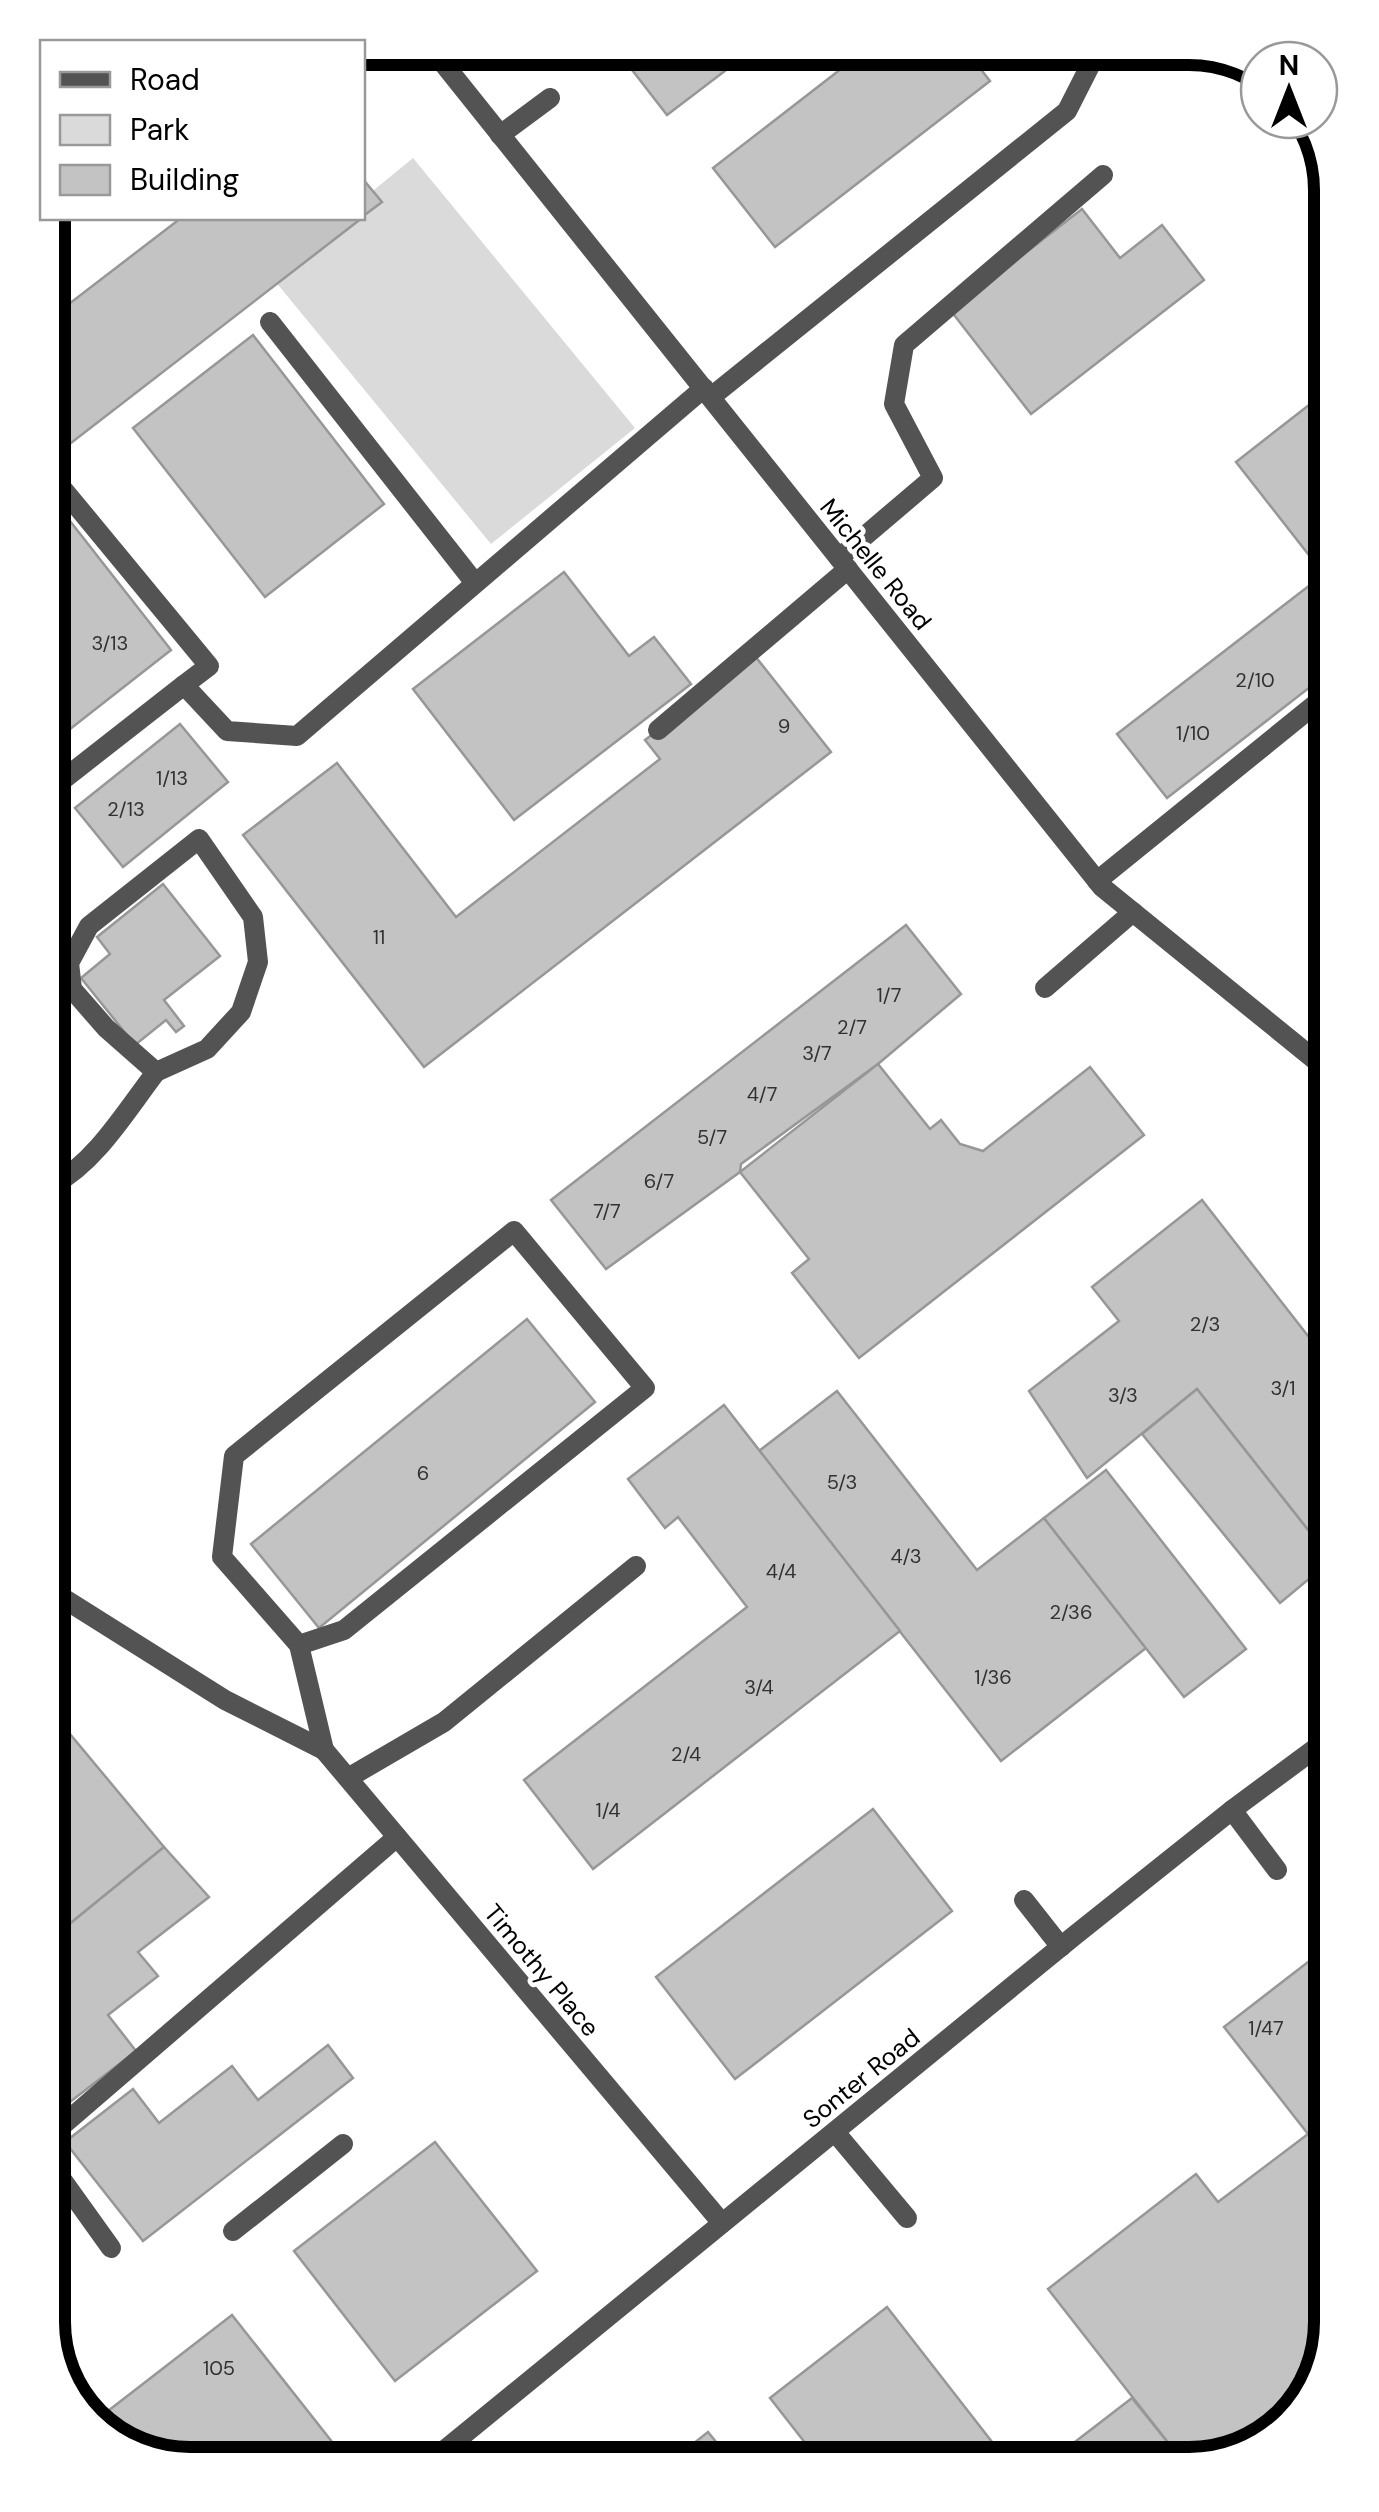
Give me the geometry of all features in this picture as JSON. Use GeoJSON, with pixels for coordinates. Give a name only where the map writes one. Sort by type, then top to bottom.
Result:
{"type":"FeatureCollection","features":[{"type":"Feature","properties":{"kind":"street","name":"Michelle Road"},"geometry":{"type":"LineString","coordinates":[[444,65],[1097,881],[1314,1059]]}},
{"type":"Feature","properties":{"kind":"street"},"geometry":{"type":"LineString","coordinates":[[184,685],[227,731],[297,736],[707,392],[1067,111],[1090,65]]}},
{"type":"Feature","properties":{"kind":"street"},"geometry":{"type":"LineString","coordinates":[[500,135],[550,98]]}},
{"type":"Feature","properties":{"kind":"street"},"geometry":{"type":"LineString","coordinates":[[658,730],[934,478],[894,404],[904,344],[1103,175]]}},
{"type":"Feature","properties":{"kind":"street"},"geometry":{"type":"LineString","coordinates":[[270,322],[475,583]]}},
{"type":"Feature","properties":{"kind":"street"},"geometry":{"type":"LineString","coordinates":[[65,492],[209,666],[65,778]]}},
{"type":"Feature","properties":{"kind":"street"},"geometry":{"type":"LineString","coordinates":[[1097,881],[1314,705]]}},
{"type":"Feature","properties":{"kind":"street"},"geometry":{"type":"LineString","coordinates":[[65,966],[89,926],[199,839],[254,917],[258,962],[241,1012],[207,1050],[156,1072],[65,1178]]}},
{"type":"Feature","properties":{"kind":"street"},"geometry":{"type":"LineString","coordinates":[[1045,988],[1133,912]]}},
{"type":"Feature","properties":{"kind":"street"},"geometry":{"type":"LineString","coordinates":[[69,962],[72,990],[106,1028],[156,1072]]}},
{"type":"Feature","properties":{"kind":"street"},"geometry":{"type":"LineString","coordinates":[[299,1644],[344,1630],[645,1388],[514,1231],[234,1456],[222,1557],[299,1644],[324,1750]]}},
{"type":"Feature","properties":{"kind":"street"},"geometry":{"type":"LineString","coordinates":[[348,1778],[444,1722],[636,1566]]}},
{"type":"Feature","properties":{"kind":"street"},"geometry":{"type":"LineString","coordinates":[[65,1599],[225,1700],[324,1750]]}},
{"type":"Feature","properties":{"kind":"street","name":"Sonter Road"},"geometry":{"type":"LineString","coordinates":[[448,2447],[1061,1947],[1314,1749]]}},
{"type":"Feature","properties":{"kind":"street","name":"Timothy Place"},"geometry":{"type":"LineString","coordinates":[[324,1750],[722,2223]]}},
{"type":"Feature","properties":{"kind":"street"},"geometry":{"type":"LineString","coordinates":[[1232,1810],[1277,1870]]}},
{"type":"Feature","properties":{"kind":"street"},"geometry":{"type":"LineString","coordinates":[[65,2123],[397,1836]]}},
{"type":"Feature","properties":{"kind":"street"},"geometry":{"type":"LineString","coordinates":[[1024,1900],[1061,1947]]}},
{"type":"Feature","properties":{"kind":"street"},"geometry":{"type":"LineString","coordinates":[[835,2132],[907,2218]]}},
{"type":"Feature","properties":{"kind":"street"},"geometry":{"type":"LineString","coordinates":[[233,2231],[342,2144]]}},
{"type":"Feature","properties":{"kind":"street"},"geometry":{"type":"LineString","coordinates":[[65,2184],[111,2248]]}},
{"type":"Feature","properties":{"kind":"green space"},"geometry":{"type":"Polygon","coordinates":[[[413,158],[635,428],[491,544],[270,275],[338,220],[365,220],[365,197],[413,158]]]}},
{"type":"Feature","properties":{"kind":"building"},"geometry":{"type":"Polygon","coordinates":[[[628,65],[733,65],[667,115],[628,65]]]}},
{"type":"Feature","properties":{"kind":"building"},"geometry":{"type":"Polygon","coordinates":[[[846,65],[977,65],[990,81],[775,247],[713,168],[846,65]]]}},
{"type":"Feature","properties":{"kind":"building"},"geometry":{"type":"Polygon","coordinates":[[[365,182],[382,202],[365,215],[365,182]]]}},
{"type":"Feature","properties":{"kind":"building"},"geometry":{"type":"Polygon","coordinates":[[[1082,209],[1120,258],[1162,225],[1204,280],[1031,414],[951,311],[1082,209]]]}},
{"type":"Feature","properties":{"kind":"building"},"geometry":{"type":"Polygon","coordinates":[[[178,220],[359,220],[65,448],[65,307],[178,220]]]}},
{"type":"Feature","properties":{"kind":"building"},"geometry":{"type":"Polygon","coordinates":[[[253,335],[384,504],[265,597],[133,428],[253,335]]]}},
{"type":"Feature","properties":{"kind":"building"},"geometry":{"type":"Polygon","coordinates":[[[1309,405],[1314,411],[1314,562],[1236,462],[1309,405]]]}},
{"type":"Feature","properties":{"kind":"building"},"geometry":{"type":"Polygon","coordinates":[[[70,521],[171,650],[65,733],[65,525],[70,521]]]}},
{"type":"Feature","properties":{"kind":"building"},"geometry":{"type":"Polygon","coordinates":[[[564,572],[629,656],[654,637],[691,684],[514,820],[413,689],[564,572]]]}},
{"type":"Feature","properties":{"kind":"building"},"geometry":{"type":"Polygon","coordinates":[[[1314,582],[1314,684],[1167,798],[1117,734],[1314,582]]]}},
{"type":"Feature","properties":{"kind":"building"},"geometry":{"type":"Polygon","coordinates":[[[755,656],[831,752],[424,1067],[243,835],[337,763],[456,917],[660,759],[645,740],[755,656]]]}},
{"type":"Feature","properties":{"kind":"building"},"geometry":{"type":"Polygon","coordinates":[[[180,724],[228,782],[123,867],[75,808],[180,724]]]}},
{"type":"Feature","properties":{"kind":"building"},"geometry":{"type":"Polygon","coordinates":[[[163,884],[220,956],[164,1000],[184,1026],[176,1032],[166,1020],[135,1045],[81,978],[110,954],[97,937],[163,884]]]}},
{"type":"Feature","properties":{"kind":"building"},"geometry":{"type":"Polygon","coordinates":[[[906,925],[961,994],[878,1064],[741,1164],[740,1172],[606,1269],[551,1200],[906,925]]]}},
{"type":"Feature","properties":{"kind":"building"},"geometry":{"type":"Polygon","coordinates":[[[878,1064],[930,1129],[941,1120],[960,1144],[983,1151],[1090,1067],[1144,1135],[859,1358],[792,1273],[809,1259],[740,1172],[878,1064]]]}},
{"type":"Feature","properties":{"kind":"building"},"geometry":{"type":"Polygon","coordinates":[[[1202,1200],[1314,1344],[1314,1538],[1197,1389],[1087,1478],[1029,1391],[1119,1321],[1092,1287],[1202,1200]]]}},
{"type":"Feature","properties":{"kind":"building"},"geometry":{"type":"Polygon","coordinates":[[[527,1319],[595,1402],[319,1628],[251,1544],[527,1319]]]}},
{"type":"Feature","properties":{"kind":"building"},"geometry":{"type":"Polygon","coordinates":[[[1197,1389],[1314,1538],[1314,1575],[1280,1603],[1142,1434],[1197,1389]]]}},
{"type":"Feature","properties":{"kind":"building"},"geometry":{"type":"Polygon","coordinates":[[[837,1391],[977,1570],[1044,1518],[1146,1648],[1001,1761],[759,1451],[837,1391]]]}},
{"type":"Feature","properties":{"kind":"building"},"geometry":{"type":"Polygon","coordinates":[[[724,1405],[900,1631],[593,1869],[524,1780],[747,1607],[678,1517],[665,1528],[628,1479],[724,1405]]]}},
{"type":"Feature","properties":{"kind":"building"},"geometry":{"type":"Polygon","coordinates":[[[1106,1470],[1246,1649],[1184,1697],[1044,1518],[1106,1470]]]}},
{"type":"Feature","properties":{"kind":"building"},"geometry":{"type":"Polygon","coordinates":[[[65,1728],[164,1847],[65,1928],[65,1728]]]}},
{"type":"Feature","properties":{"kind":"building"},"geometry":{"type":"Polygon","coordinates":[[[873,1809],[952,1911],[735,2079],[656,1977],[873,1809]]]}},
{"type":"Feature","properties":{"kind":"building"},"geometry":{"type":"Polygon","coordinates":[[[164,1847],[209,1897],[138,1952],[158,1976],[108,2015],[136,2051],[65,2106],[65,1928],[164,1847]]]}},
{"type":"Feature","properties":{"kind":"building"},"geometry":{"type":"Polygon","coordinates":[[[1314,1957],[1312,2346],[1293,2391],[1252,2430],[1213,2445],[1172,2447],[1048,2289],[1196,2174],[1218,2202],[1308,2134],[1224,2027],[1314,1957]]]}},
{"type":"Feature","properties":{"kind":"building"},"geometry":{"type":"Polygon","coordinates":[[[328,2045],[353,2078],[143,2241],[65,2142],[133,2089],[159,2123],[232,2066],[258,2100],[328,2045]]]}},
{"type":"Feature","properties":{"kind":"building"},"geometry":{"type":"Polygon","coordinates":[[[435,2142],[537,2271],[395,2381],[294,2251],[435,2142]]]}},
{"type":"Feature","properties":{"kind":"building"},"geometry":{"type":"Polygon","coordinates":[[[887,2307],[996,2447],[808,2447],[770,2398],[887,2307]]]}},
{"type":"Feature","properties":{"kind":"building"},"geometry":{"type":"Polygon","coordinates":[[[232,2315],[333,2443],[328,2447],[182,2447],[142,2437],[105,2413],[232,2315]]]}},
{"type":"Feature","properties":{"kind":"building"},"geometry":{"type":"Polygon","coordinates":[[[1132,2398],[1171,2447],[1068,2447],[1132,2398]]]}},
{"type":"Feature","properties":{"kind":"building"},"geometry":{"type":"Polygon","coordinates":[[[708,2432],[720,2447],[689,2447],[708,2432]]]}}]}
